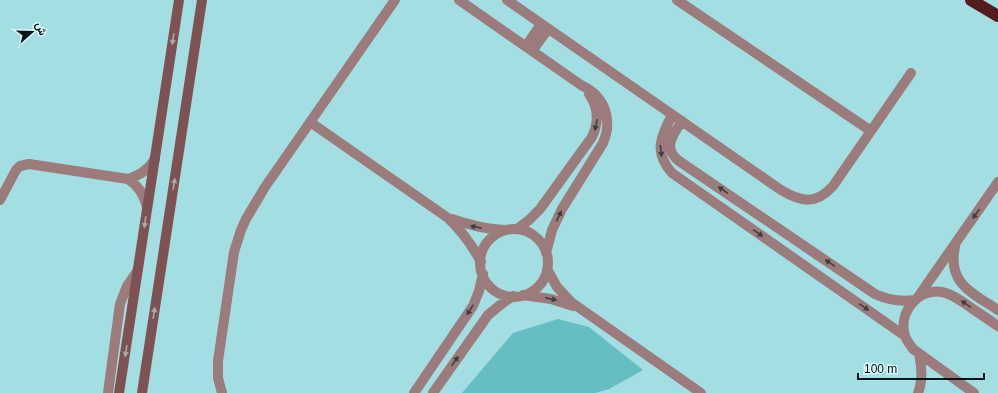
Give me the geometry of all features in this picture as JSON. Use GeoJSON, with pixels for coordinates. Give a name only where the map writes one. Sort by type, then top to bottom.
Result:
{"type":"FeatureCollection","features":[{"type":"Feature","properties":{"kind":"highway"},"geometry":{"type":"LineString","coordinates":[[971,0],[998,16]]}},
{"type":"Feature","properties":{"kind":"street"},"geometry":{"type":"LineString","coordinates":[[119,393],[179,0]]}},
{"type":"Feature","properties":{"kind":"street"},"geometry":{"type":"LineString","coordinates":[[142,393],[202,0]]}},
{"type":"Feature","properties":{"kind":"street"},"geometry":{"type":"LineString","coordinates":[[222,393],[218,378],[218,361],[234,252],[246,219],[258,198],[395,0]]}},
{"type":"Feature","properties":{"kind":"street"},"geometry":{"type":"LineString","coordinates":[[460,0],[593,92],[603,105],[607,120],[603,143],[557,219],[550,236],[546,253]]}},
{"type":"Feature","properties":{"kind":"street"},"geometry":{"type":"LineString","coordinates":[[507,0],[781,190],[796,198],[804,200],[821,197],[828,192],[911,73]]}},
{"type":"Feature","properties":{"kind":"street"},"geometry":{"type":"LineString","coordinates":[[677,0],[871,131]]}},
{"type":"Feature","properties":{"kind":"street"},"geometry":{"type":"LineString","coordinates":[[529,48],[545,26]]}},
{"type":"Feature","properties":{"kind":"street"},"geometry":{"type":"LineString","coordinates":[[517,229],[540,209],[594,134],[598,119],[596,109],[593,100],[581,85]]}},
{"type":"Feature","properties":{"kind":"street"},"geometry":{"type":"LineString","coordinates":[[672,115],[664,131],[660,146],[663,161],[672,173],[905,336]]}},
{"type":"Feature","properties":{"kind":"street"},"geometry":{"type":"LineString","coordinates":[[682,121],[670,142],[671,151],[679,161],[876,294],[890,300],[898,301],[916,299],[934,292],[950,294],[998,326]]}},
{"type":"Feature","properties":{"kind":"street"},"geometry":{"type":"LineString","coordinates":[[310,122],[448,218],[463,234],[476,252],[481,262]]}},
{"type":"Feature","properties":{"kind":"street"},"geometry":{"type":"LineString","coordinates":[[0,200],[16,170],[24,164],[128,179],[135,177],[146,170],[155,159]]}},
{"type":"Feature","properties":{"kind":"street"},"geometry":{"type":"LineString","coordinates":[[128,179],[139,188],[146,200],[147,207]]}},
{"type":"Feature","properties":{"kind":"street"},"geometry":{"type":"LineString","coordinates":[[974,393],[913,349],[905,336],[904,319],[906,311],[956,243],[998,182]]}},
{"type":"Feature","properties":{"kind":"street"},"geometry":{"type":"LineString","coordinates":[[433,393],[485,319],[496,308],[536,288],[545,276],[548,261],[543,246],[538,239],[525,230],[482,228],[448,218]]}},
{"type":"Feature","properties":{"kind":"street"},"geometry":{"type":"LineString","coordinates":[[506,230],[491,238],[485,245],[482,253],[481,262],[483,274],[491,287],[505,295],[551,299],[579,308]]}},
{"type":"Feature","properties":{"kind":"street"},"geometry":{"type":"LineString","coordinates":[[956,243],[953,262],[959,279],[973,294],[998,310]]}},
{"type":"Feature","properties":{"kind":"street"},"geometry":{"type":"LineString","coordinates":[[547,269],[557,287],[571,302],[702,393]]}},
{"type":"Feature","properties":{"kind":"street"},"geometry":{"type":"LineString","coordinates":[[108,393],[120,304],[127,286],[138,270]]}},
{"type":"Feature","properties":{"kind":"street"},"geometry":{"type":"LineString","coordinates":[[414,393],[473,306],[479,291],[483,274]]}},
{"type":"Feature","properties":{"kind":"street"},"geometry":{"type":"LineString","coordinates":[[918,393],[922,371],[919,354]]}},
{"type":"Feature","properties":{"kind":"shaded area"},"geometry":{"type":"Polygon","coordinates":[[[558,319],[589,327],[643,370],[609,389],[595,393],[462,393],[513,333],[558,319]]]}}]}
